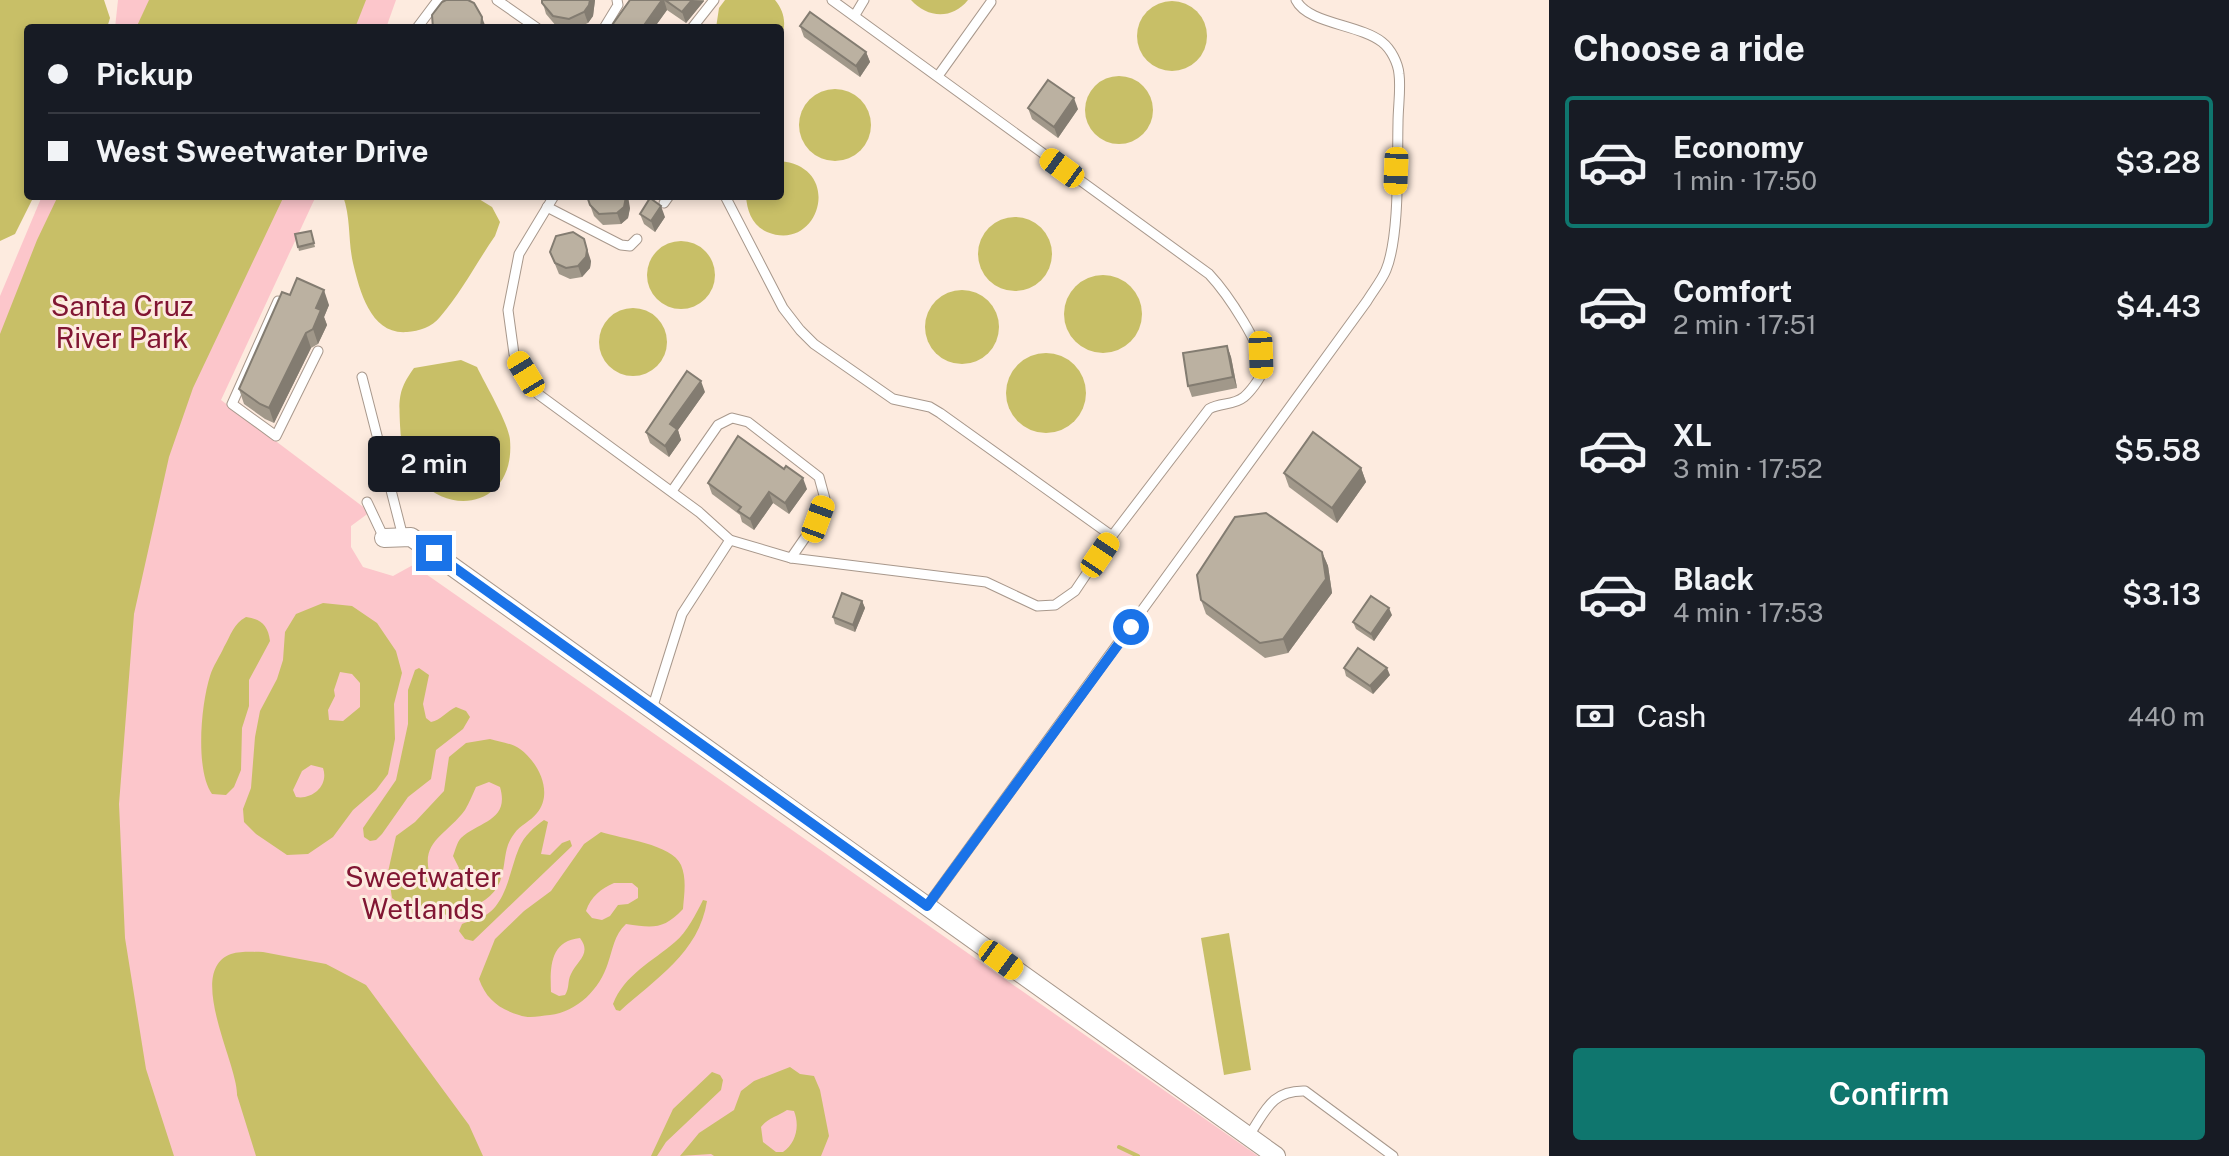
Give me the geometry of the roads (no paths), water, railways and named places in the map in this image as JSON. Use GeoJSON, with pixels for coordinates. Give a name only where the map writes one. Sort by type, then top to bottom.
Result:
{"type":"FeatureCollection","features":[{"type":"Feature","properties":{"kind":"street"},"geometry":{"type":"LineString","coordinates":[[394,538],[411,537],[1267,1153]]}},
{"type":"Feature","properties":{"kind":"lane"},"geometry":{"type":"LineString","coordinates":[[420,24],[438,0]]}},
{"type":"Feature","properties":{"kind":"lane"},"geometry":{"type":"LineString","coordinates":[[497,0],[531,24]]}},
{"type":"Feature","properties":{"kind":"lane"},"geometry":{"type":"LineString","coordinates":[[606,24],[618,5],[617,0]]}},
{"type":"Feature","properties":{"kind":"lane"},"geometry":{"type":"LineString","coordinates":[[695,24],[714,0]]}},
{"type":"Feature","properties":{"kind":"lane"},"geometry":{"type":"LineString","coordinates":[[551,200],[519,254],[508,310],[514,354],[538,394],[672,491],[730,540],[791,558],[986,582],[1037,606],[1055,605],[1075,591],[1112,536],[1209,409],[1219,403],[1234,403],[1246,396],[1262,374],[1261,355],[1221,287],[1209,274],[832,0]]}},
{"type":"Feature","properties":{"kind":"lane"},"geometry":{"type":"LineString","coordinates":[[855,15],[864,0]]}},
{"type":"Feature","properties":{"kind":"lane"},"geometry":{"type":"LineString","coordinates":[[927,906],[1367,301],[1386,270],[1393,241],[1395,199],[1399,74],[1394,58],[1385,44],[1363,30],[1313,16],[1299,7],[1296,0]]}},
{"type":"Feature","properties":{"kind":"lane"},"geometry":{"type":"LineString","coordinates":[[938,76],[991,2]]}},
{"type":"Feature","properties":{"kind":"lane"},"geometry":{"type":"LineString","coordinates":[[727,200],[783,308],[814,344],[893,399],[930,407],[940,413],[1112,536]]}},
{"type":"Feature","properties":{"kind":"lane"},"geometry":{"type":"LineString","coordinates":[[547,207],[621,245],[630,246],[637,239]]}},
{"type":"Feature","properties":{"kind":"lane"},"geometry":{"type":"LineString","coordinates":[[278,301],[232,404],[276,436],[318,351]]}},
{"type":"Feature","properties":{"kind":"lane"},"geometry":{"type":"LineString","coordinates":[[362,377],[394,538]]}},
{"type":"Feature","properties":{"kind":"lane"},"geometry":{"type":"LineString","coordinates":[[672,491],[718,425],[732,418],[748,422],[819,477],[825,499],[818,519],[791,558]]}},
{"type":"Feature","properties":{"kind":"lane"},"geometry":{"type":"LineString","coordinates":[[367,502],[394,538]]}},
{"type":"Feature","properties":{"kind":"lane"},"geometry":{"type":"LineString","coordinates":[[652,709],[682,614],[730,540]]}},
{"type":"Feature","properties":{"kind":"lane"},"geometry":{"type":"LineString","coordinates":[[1248,1137],[1276,1096],[1290,1091],[1305,1091],[1393,1156]]}},
{"type":"Feature","properties":{"kind":"waterway"},"geometry":{"type":"LineString","coordinates":[[1119,1147],[1138,1156]]}},
{"type":"Feature","properties":{"kind":"park label","name":"Santa Cruz River Park"},"geometry":{"type":"Point","coordinates":[122,321]}},
{"type":"Feature","properties":{"kind":"park label","name":"Sweetwater Wetlands"},"geometry":{"type":"Point","coordinates":[423,892]}}]}
